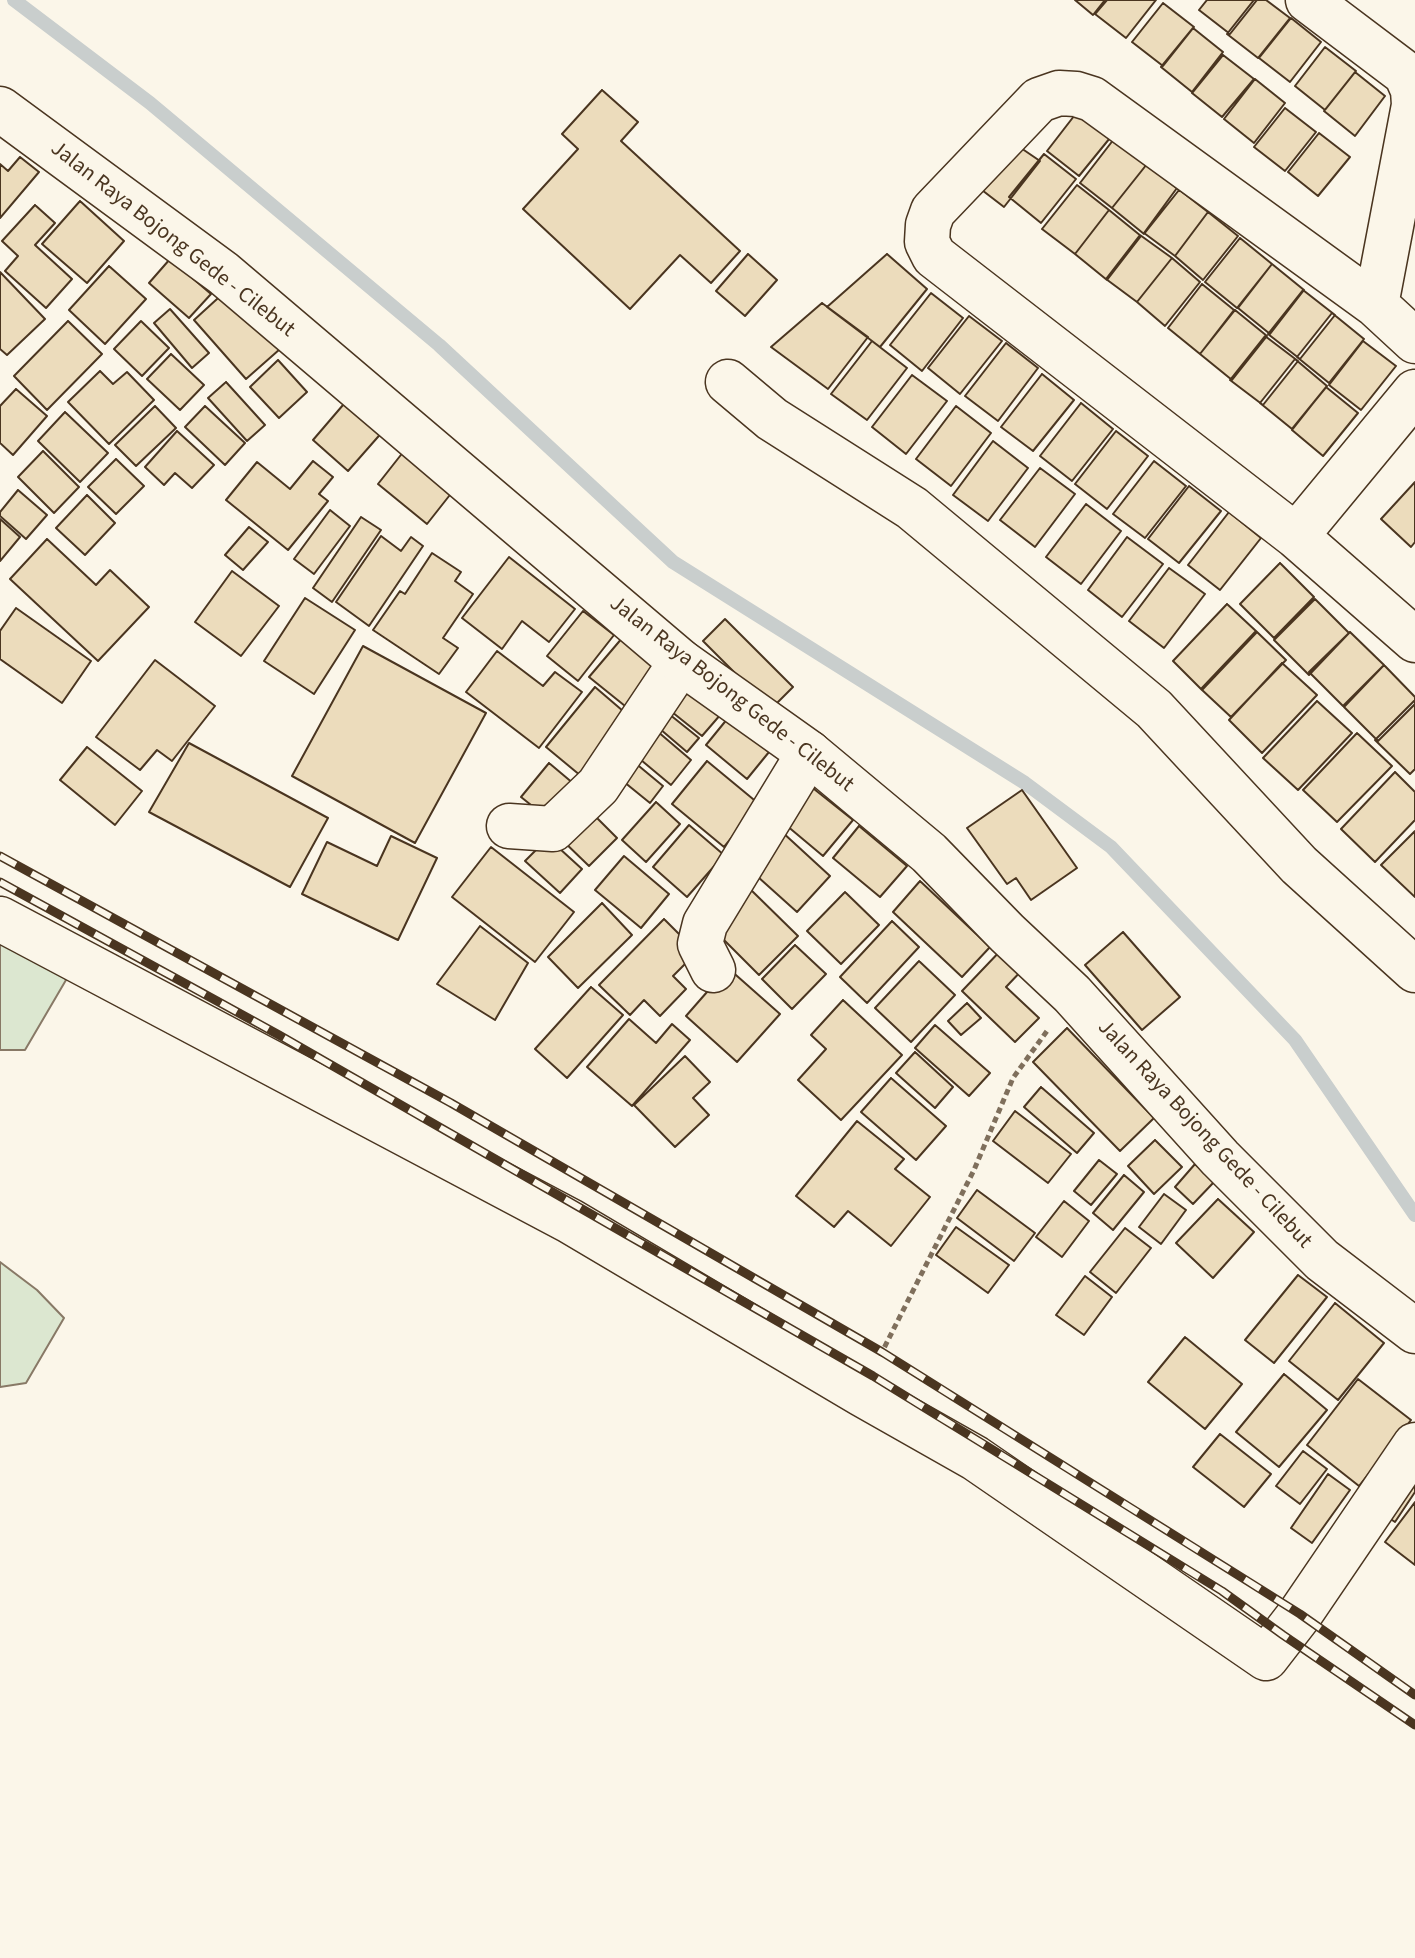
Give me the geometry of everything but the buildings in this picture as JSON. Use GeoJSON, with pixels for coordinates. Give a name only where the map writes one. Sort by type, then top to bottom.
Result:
{"type":"FeatureCollection","features":[{"type":"Feature","properties":{"kind":"street"},"geometry":{"type":"LineString","coordinates":[[1308,0],[1406,74],[1413,90],[1414,105],[1376,305]]}},
{"type":"Feature","properties":{"kind":"street"},"geometry":{"type":"LineString","coordinates":[[1415,341],[1376,305],[1092,99],[1076,94],[1059,93],[1039,100],[933,211],[928,225],[927,242],[934,256],[955,274],[1296,536],[1415,640]]}},
{"type":"Feature","properties":{"kind":"street","name":"Jalan Raya Bojong Gede - Cilebut"},"geometry":{"type":"LineString","coordinates":[[0,109],[223,273],[681,662],[809,753],[929,853],[1072,994],[1220,1158],[1322,1260],[1415,1331]]}},
{"type":"Feature","properties":{"kind":"street"},"geometry":{"type":"LineString","coordinates":[[728,382],[772,419],[912,508],[1154,709],[1299,865],[1415,970]]}},
{"type":"Feature","properties":{"kind":"street"},"geometry":{"type":"LineString","coordinates":[[1296,536],[1415,392]]}},
{"type":"Feature","properties":{"kind":"street"},"geometry":{"type":"LineString","coordinates":[[509,826],[553,829],[587,797],[598,786],[681,662]]}},
{"type":"Feature","properties":{"kind":"street"},"geometry":{"type":"LineString","coordinates":[[713,970],[700,944],[705,924],[809,753]]}},
{"type":"Feature","properties":{"kind":"street"},"geometry":{"type":"LineString","coordinates":[[0,919],[570,1221],[975,1458],[1266,1658],[1300,1614],[1415,1445]]}},
{"type":"Feature","properties":{"kind":"path"},"geometry":{"type":"LineString","coordinates":[[862,1394],[974,1170],[1013,1078],[1072,994]]}},
{"type":"Feature","properties":{"kind":"green space"},"geometry":{"type":"Polygon","coordinates":[[[0,911],[47,938],[66,980],[25,1050],[0,1050],[0,911]]]}},
{"type":"Feature","properties":{"kind":"green space"},"geometry":{"type":"Polygon","coordinates":[[[0,1262],[37,1290],[64,1318],[26,1383],[0,1387],[0,1262]]]}},
{"type":"Feature","properties":{"kind":"waterway"},"geometry":{"type":"LineString","coordinates":[[14,0],[150,103],[439,345],[673,562],[1025,783],[1111,847],[1295,1040],[1415,1215]]}},
{"type":"Feature","properties":{"kind":"railway"},"geometry":{"type":"LineString","coordinates":[[0,856],[451,1103],[882,1352],[1300,1614],[1415,1695]]}},
{"type":"Feature","properties":{"kind":"railway"},"geometry":{"type":"LineString","coordinates":[[0,882],[279,1035],[873,1376],[1222,1591],[1415,1725]]}}]}
